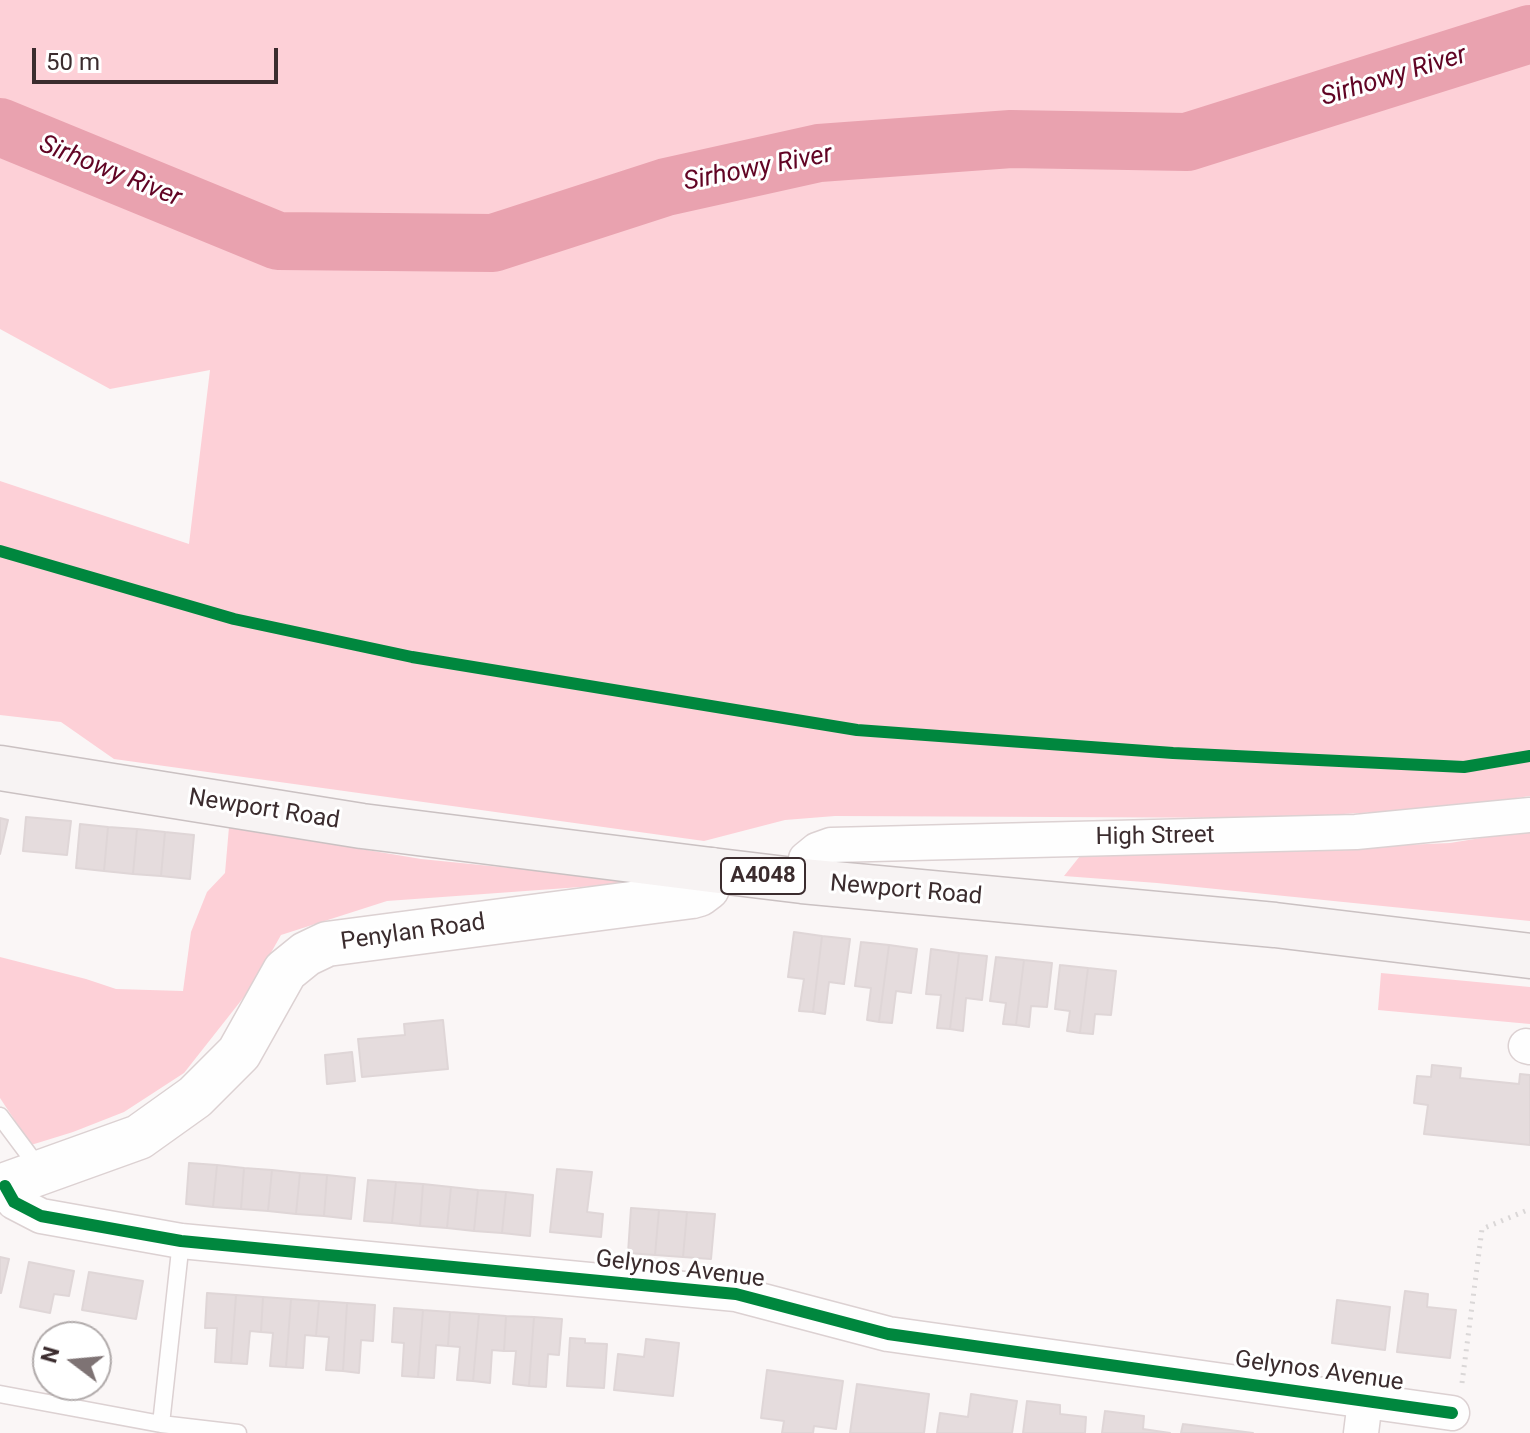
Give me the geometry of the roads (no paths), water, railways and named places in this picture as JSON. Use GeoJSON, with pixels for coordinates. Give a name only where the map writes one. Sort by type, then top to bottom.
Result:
{"type":"FeatureCollection","features":[{"type":"Feature","properties":{"kind":"main road","name":"Newport Road"},"geometry":{"type":"LineString","coordinates":[[0,768],[362,826],[711,870],[1275,925],[1530,956]]}},
{"type":"Feature","properties":{"kind":"main road","name":"Penylan Road"},"geometry":{"type":"LineString","coordinates":[[16,1182],[139,1137],[195,1097],[239,1053],[285,971],[306,954],[327,944],[692,896],[707,888],[711,870]]}},
{"type":"Feature","properties":{"kind":"street","name":"High Street"},"geometry":{"type":"LineString","coordinates":[[802,881],[806,859],[817,850],[831,845],[1356,832],[1530,815]]}},
{"type":"Feature","properties":{"kind":"street","name":"Gelynos Avenue"},"geometry":{"type":"LineString","coordinates":[[16,1182],[14,1202],[41,1216],[181,1241],[736,1294],[888,1334],[1363,1417],[1456,1404]]}},
{"type":"Feature","properties":{"kind":"lane"},"geometry":{"type":"LineString","coordinates":[[0,1116],[16,1182]]}},
{"type":"Feature","properties":{"kind":"lane"},"geometry":{"type":"LineString","coordinates":[[161,1424],[181,1241]]}},
{"type":"Feature","properties":{"kind":"lane"},"geometry":{"type":"LineString","coordinates":[[0,1394],[161,1424],[238,1433]]}},
{"type":"Feature","properties":{"kind":"waterway","name":"Sirhowy River"},"geometry":{"type":"LineString","coordinates":[[0,127],[278,241],[493,243],[666,187],[819,153],[1011,139],[1187,142],[1530,34]]}}]}
